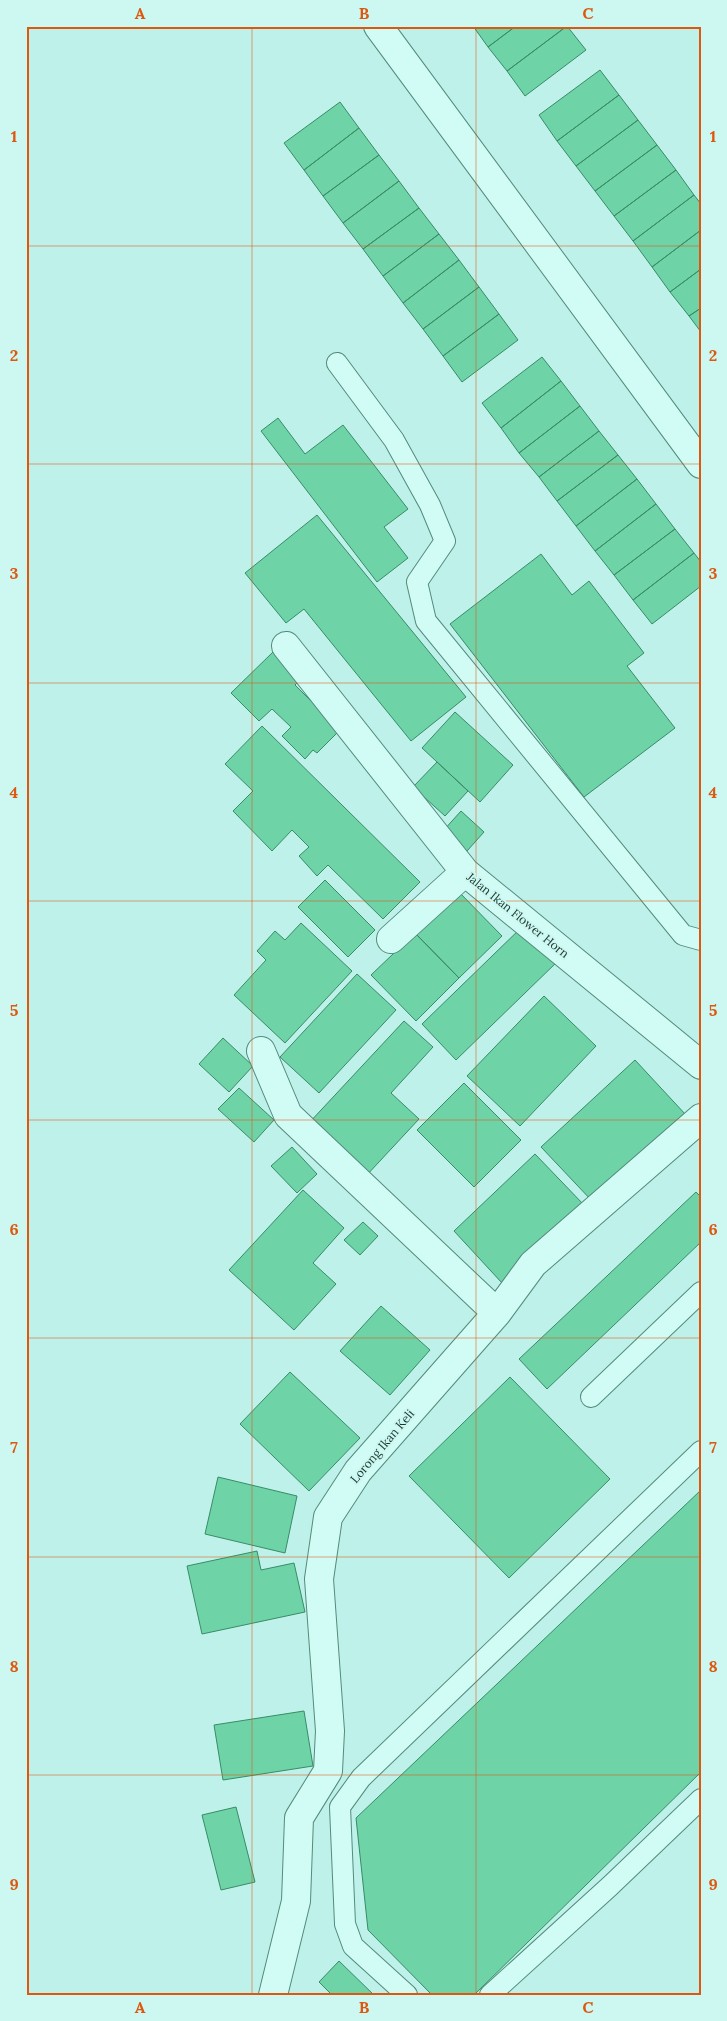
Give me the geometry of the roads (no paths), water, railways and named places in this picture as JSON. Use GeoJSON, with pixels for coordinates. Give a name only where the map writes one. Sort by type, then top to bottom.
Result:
{"type":"FeatureCollection","features":[{"type":"Feature","properties":{"kind":"street"},"geometry":{"type":"LineString","coordinates":[[378,26],[701,464]]}},
{"type":"Feature","properties":{"kind":"street","name":"Jalan Ikan Flower Horn"},"geometry":{"type":"LineString","coordinates":[[286,646],[465,872],[701,1065]]}},
{"type":"Feature","properties":{"kind":"street"},"geometry":{"type":"LineString","coordinates":[[391,939],[465,872]]}},
{"type":"Feature","properties":{"kind":"street"},"geometry":{"type":"LineString","coordinates":[[261,1051],[288,1115],[497,1313]]}},
{"type":"Feature","properties":{"kind":"street","name":"Lorong Ikan Keli"},"geometry":{"type":"LineString","coordinates":[[273,1995],[296,1901],[299,1818],[328,1771],[330,1731],[319,1579],[328,1517],[358,1470],[497,1313],[533,1264],[701,1118]]}},
{"type":"Feature","properties":{"kind":"lane"},"geometry":{"type":"LineString","coordinates":[[337,363],[394,440],[430,505],[445,541],[417,582],[426,621],[683,935],[701,940]]}},
{"type":"Feature","properties":{"kind":"lane"},"geometry":{"type":"LineString","coordinates":[[591,1397],[701,1292]]}},
{"type":"Feature","properties":{"kind":"lane"},"geometry":{"type":"LineString","coordinates":[[407,1995],[353,1946],[345,1924],[340,1806],[361,1778],[701,1451]]}},
{"type":"Feature","properties":{"kind":"lane"},"geometry":{"type":"LineString","coordinates":[[490,1995],[610,1886],[701,1799]]}}]}
